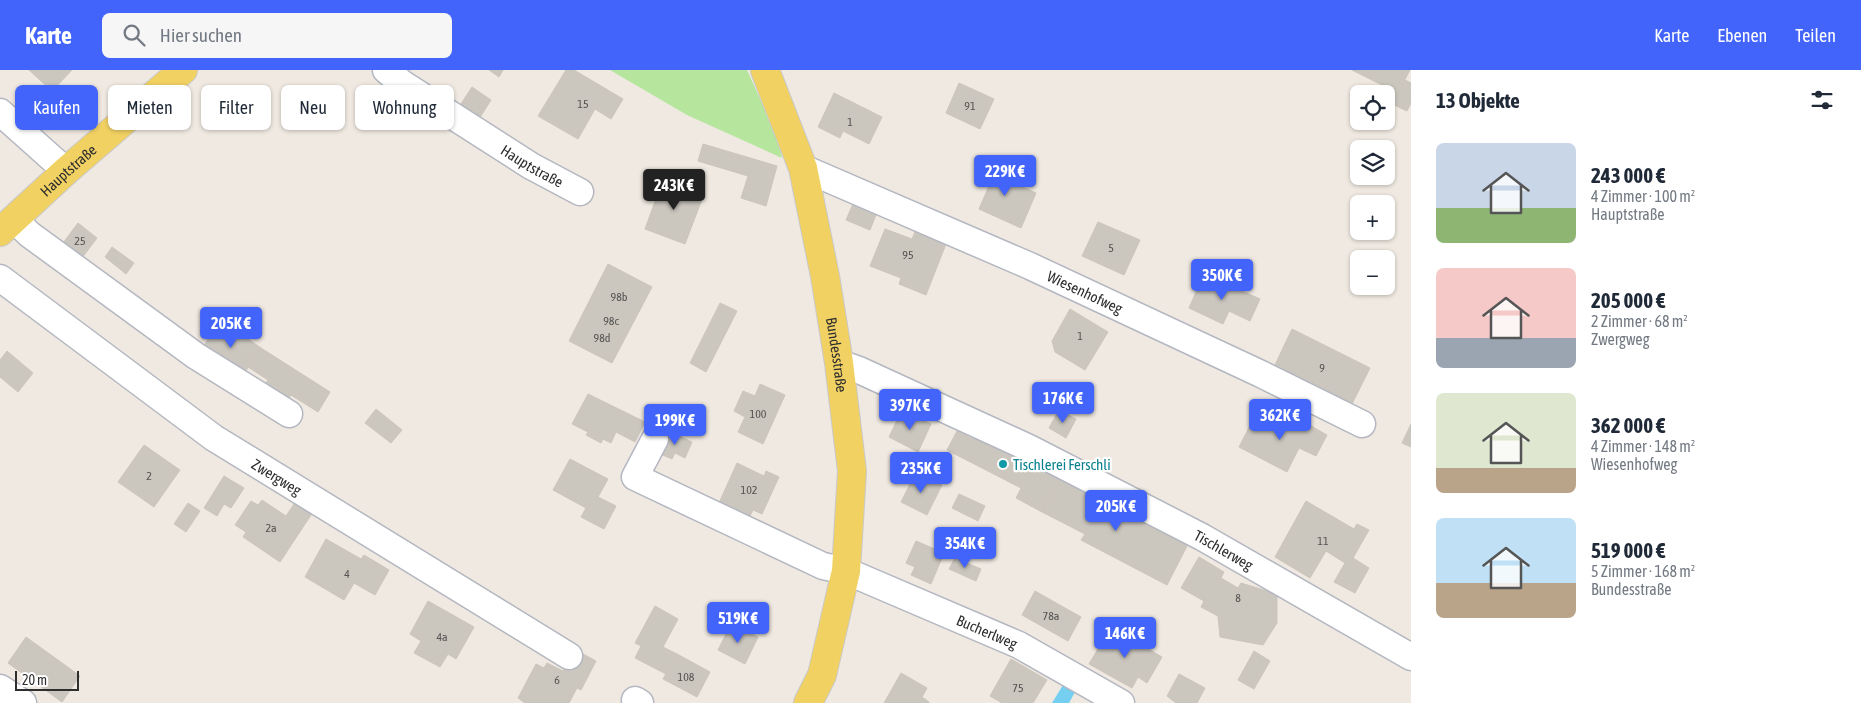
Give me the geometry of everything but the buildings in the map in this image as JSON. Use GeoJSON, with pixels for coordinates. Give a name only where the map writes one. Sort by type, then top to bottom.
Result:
{"type":"FeatureCollection","features":[{"type":"Feature","properties":{"kind":"main road","name":"Hauptstraße"},"geometry":{"type":"LineString","coordinates":[[7,225],[66,171],[183,70]]}},
{"type":"Feature","properties":{"kind":"main road","name":"Bundesstraße"},"geometry":{"type":"LineString","coordinates":[[765,70],[803,168],[825,276],[839,363],[852,472],[846,571],[822,675],[808,703]]}},
{"type":"Feature","properties":{"kind":"street","name":"Hauptstraße"},"geometry":{"type":"LineString","coordinates":[[386,70],[403,84],[531,166],[580,192]]}},
{"type":"Feature","properties":{"kind":"street"},"geometry":{"type":"LineString","coordinates":[[0,112],[66,171]]}},
{"type":"Feature","properties":{"kind":"street","name":"Wiesenhofweg"},"geometry":{"type":"LineString","coordinates":[[803,168],[1039,270],[1261,374],[1362,424]]}},
{"type":"Feature","properties":{"kind":"street"},"geometry":{"type":"LineString","coordinates":[[7,225],[29,234],[196,356],[289,414]]}},
{"type":"Feature","properties":{"kind":"street","name":"Zwergweg"},"geometry":{"type":"LineString","coordinates":[[0,278],[214,438],[569,656]]}},
{"type":"Feature","properties":{"kind":"street","name":"Tischlerweg"},"geometry":{"type":"LineString","coordinates":[[839,363],[859,370],[1029,448],[1202,537],[1411,657]]}},
{"type":"Feature","properties":{"kind":"street","name":"Bucherlweg"},"geometry":{"type":"LineString","coordinates":[[654,439],[635,477],[823,566],[846,571],[1019,645],[1121,703]]}},
{"type":"Feature","properties":{"kind":"street"},"geometry":{"type":"LineString","coordinates":[[0,688],[22,703]]}},
{"type":"Feature","properties":{"kind":"green space"},"geometry":{"type":"Polygon","coordinates":[[[610,70],[747,70],[777,136],[782,158],[687,115],[610,70]]]}},
{"type":"Feature","properties":{"kind":"water"},"geometry":{"type":"Polygon","coordinates":[[[1063,685],[1075,692],[1069,703],[1052,703],[1063,685]]]}},
{"type":"Feature","properties":{"kind":"place","name":"Tischlerei Ferschli"},"geometry":{"type":"Point","coordinates":[1003,464]}}]}
